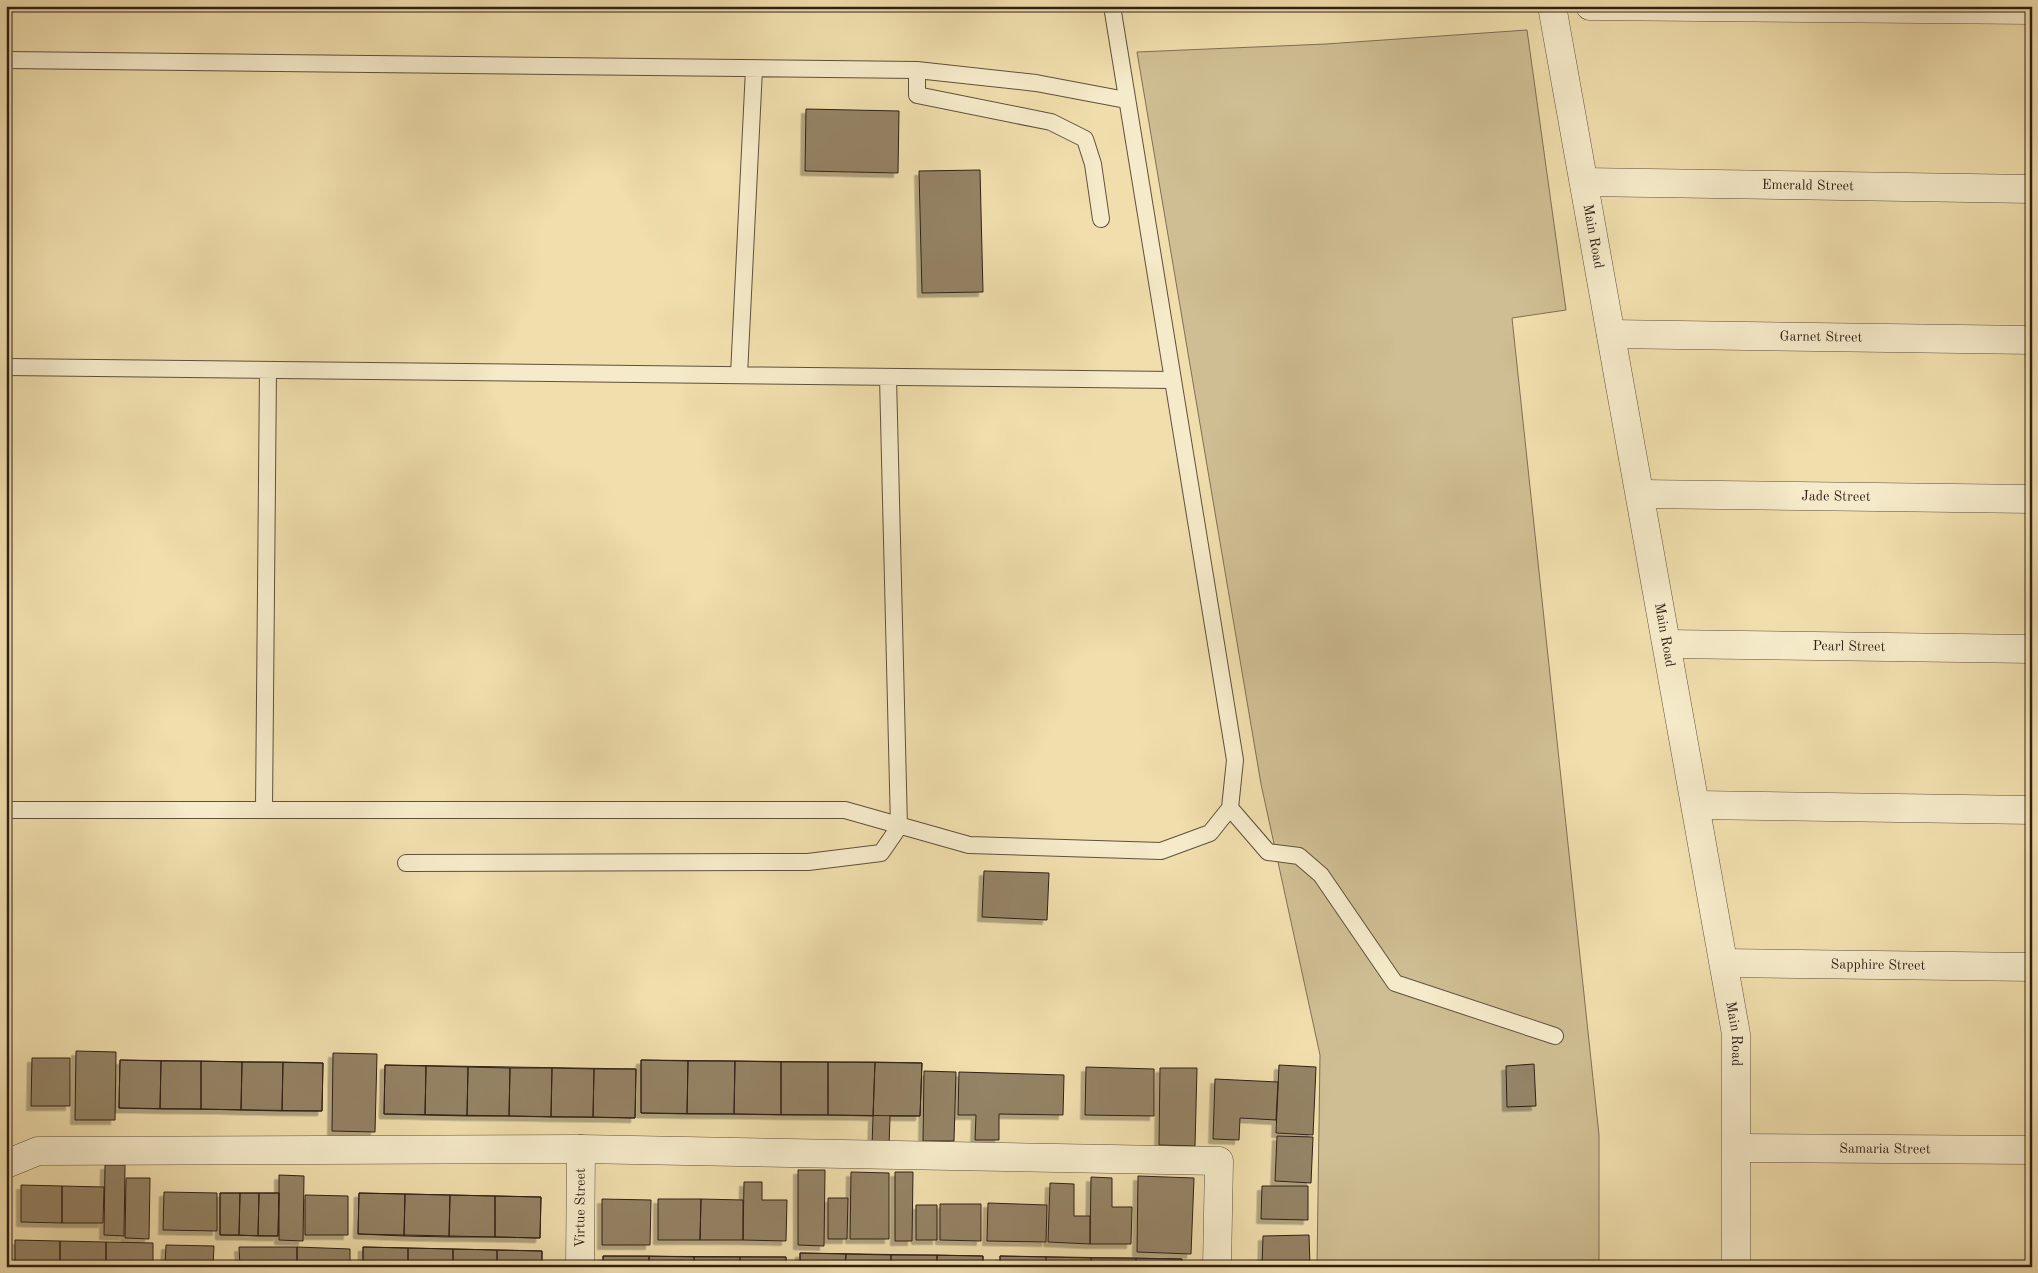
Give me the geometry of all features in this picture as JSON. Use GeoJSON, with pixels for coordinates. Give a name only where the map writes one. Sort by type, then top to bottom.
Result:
{"type":"FeatureCollection","features":[{"type":"Feature","properties":{"kind":"street","name":"Main Road"},"geometry":{"type":"LineString","coordinates":[[1552,6],[1736,1034],[1736,1267]]}},
{"type":"Feature","properties":{"kind":"street"},"geometry":{"type":"LineString","coordinates":[[1590,6],[2032,10]]}},
{"type":"Feature","properties":{"kind":"street","name":"Emerald Street"},"geometry":{"type":"LineString","coordinates":[[1584,182],[2032,190]]}},
{"type":"Feature","properties":{"kind":"street","name":"Garnet Street"},"geometry":{"type":"LineString","coordinates":[[1611,334],[2032,340]]}},
{"type":"Feature","properties":{"kind":"street","name":"Jade Street"},"geometry":{"type":"LineString","coordinates":[[1640,494],[2032,499]]}},
{"type":"Feature","properties":{"kind":"street","name":"Pearl Street"},"geometry":{"type":"LineString","coordinates":[[1667,644],[2032,649]]}},
{"type":"Feature","properties":{"kind":"street"},"geometry":{"type":"LineString","coordinates":[[1696,805],[2032,810]]}},
{"type":"Feature","properties":{"kind":"street","name":"Sapphire Street"},"geometry":{"type":"LineString","coordinates":[[1724,963],[2032,967]]}},
{"type":"Feature","properties":{"kind":"street","name":"Samaria Street"},"geometry":{"type":"LineString","coordinates":[[1737,1148],[2032,1150]]}},
{"type":"Feature","properties":{"kind":"street"},"geometry":{"type":"LineString","coordinates":[[6,1164],[38,1151],[581,1149],[1219,1161],[1217,1267]]}},
{"type":"Feature","properties":{"kind":"street","name":"Virtue Street"},"geometry":{"type":"LineString","coordinates":[[580,1267],[581,1149]]}},
{"type":"Feature","properties":{"kind":"lane"},"geometry":{"type":"LineString","coordinates":[[6,810],[264,808],[845,810],[899,827],[969,845],[1160,851],[1210,833],[1230,808],[1235,760],[1112,6]]}},
{"type":"Feature","properties":{"kind":"lane"},"geometry":{"type":"LineString","coordinates":[[6,60],[917,70],[1036,83],[1126,100]]}},
{"type":"Feature","properties":{"kind":"lane"},"geometry":{"type":"LineString","coordinates":[[739,375],[754,69]]}},
{"type":"Feature","properties":{"kind":"lane"},"geometry":{"type":"LineString","coordinates":[[917,70],[918,95],[1051,122],[1085,139],[1093,164],[1101,219]]}},
{"type":"Feature","properties":{"kind":"lane"},"geometry":{"type":"LineString","coordinates":[[6,367],[1172,380]]}},
{"type":"Feature","properties":{"kind":"lane"},"geometry":{"type":"LineString","coordinates":[[264,808],[268,370]]}},
{"type":"Feature","properties":{"kind":"lane"},"geometry":{"type":"LineString","coordinates":[[406,863],[808,862],[881,853],[899,827],[888,377]]}},
{"type":"Feature","properties":{"kind":"lane"},"geometry":{"type":"LineString","coordinates":[[1230,808],[1268,852],[1299,856],[1321,874],[1394,983],[1556,1036]]}},
{"type":"Feature","properties":{"kind":"shaded area"},"geometry":{"type":"Polygon","coordinates":[[[1527,30],[1566,310],[1512,318],[1599,1135],[1599,1267],[1317,1267],[1320,1055],[1261,784],[1137,52],[1326,44],[1527,30]]]}},
{"type":"Feature","properties":{"kind":"building"},"geometry":{"type":"Polygon","coordinates":[[[806,109],[899,111],[898,173],[805,171],[806,109]]]}},
{"type":"Feature","properties":{"kind":"building"},"geometry":{"type":"Polygon","coordinates":[[[980,170],[983,292],[922,293],[919,171],[980,170]]]}},
{"type":"Feature","properties":{"kind":"building"},"geometry":{"type":"Polygon","coordinates":[[[984,871],[1049,873],[1047,920],[982,917],[984,871]]]}},
{"type":"Feature","properties":{"kind":"building"},"geometry":{"type":"Polygon","coordinates":[[[76,1051],[116,1052],[115,1120],[75,1120],[76,1051]]]}},
{"type":"Feature","properties":{"kind":"building"},"geometry":{"type":"Polygon","coordinates":[[[333,1053],[377,1054],[375,1132],[332,1131],[333,1053]]]}},
{"type":"Feature","properties":{"kind":"building"},"geometry":{"type":"Polygon","coordinates":[[[32,1058],[70,1058],[70,1106],[31,1106],[32,1058]]]}},
{"type":"Feature","properties":{"kind":"building"},"geometry":{"type":"Polygon","coordinates":[[[120,1060],[161,1061],[160,1109],[119,1108],[120,1060]]]}},
{"type":"Feature","properties":{"kind":"building"},"geometry":{"type":"Polygon","coordinates":[[[120,1060],[323,1063],[322,1111],[119,1108],[120,1060]]]}},
{"type":"Feature","properties":{"kind":"building"},"geometry":{"type":"Polygon","coordinates":[[[641,1060],[688,1061],[687,1114],[641,1113],[641,1060]]]}},
{"type":"Feature","properties":{"kind":"building"},"geometry":{"type":"Polygon","coordinates":[[[641,1060],[922,1063],[920,1116],[641,1113],[641,1060]]]}},
{"type":"Feature","properties":{"kind":"building"},"geometry":{"type":"Polygon","coordinates":[[[161,1061],[201,1061],[201,1109],[160,1109],[161,1061]]]}},
{"type":"Feature","properties":{"kind":"building"},"geometry":{"type":"Polygon","coordinates":[[[201,1061],[242,1062],[241,1110],[201,1109],[201,1061]]]}},
{"type":"Feature","properties":{"kind":"building"},"geometry":{"type":"Polygon","coordinates":[[[688,1061],[735,1061],[734,1114],[687,1114],[688,1061]]]}},
{"type":"Feature","properties":{"kind":"building"},"geometry":{"type":"Polygon","coordinates":[[[735,1061],[781,1062],[781,1115],[734,1114],[735,1061]]]}},
{"type":"Feature","properties":{"kind":"building"},"geometry":{"type":"Polygon","coordinates":[[[242,1062],[283,1062],[282,1111],[241,1110],[242,1062]]]}},
{"type":"Feature","properties":{"kind":"building"},"geometry":{"type":"Polygon","coordinates":[[[283,1062],[323,1063],[322,1111],[282,1111],[283,1062]]]}},
{"type":"Feature","properties":{"kind":"building"},"geometry":{"type":"Polygon","coordinates":[[[781,1062],[828,1062],[828,1115],[781,1115],[781,1062]]]}},
{"type":"Feature","properties":{"kind":"building"},"geometry":{"type":"Polygon","coordinates":[[[828,1062],[875,1062],[873,1116],[828,1115],[828,1062]]]}},
{"type":"Feature","properties":{"kind":"building"},"geometry":{"type":"Polygon","coordinates":[[[875,1062],[922,1063],[920,1116],[890,1116],[889,1147],[872,1146],[875,1062]]]}},
{"type":"Feature","properties":{"kind":"building"},"geometry":{"type":"Polygon","coordinates":[[[1534,1064],[1536,1106],[1507,1107],[1506,1066],[1534,1064]]]}},
{"type":"Feature","properties":{"kind":"building"},"geometry":{"type":"Polygon","coordinates":[[[385,1065],[426,1066],[425,1115],[384,1114],[385,1065]]]}},
{"type":"Feature","properties":{"kind":"building"},"geometry":{"type":"Polygon","coordinates":[[[385,1065],[636,1069],[635,1118],[384,1114],[385,1065]]]}},
{"type":"Feature","properties":{"kind":"building"},"geometry":{"type":"Polygon","coordinates":[[[1279,1065],[1316,1067],[1313,1135],[1276,1133],[1279,1065]]]}},
{"type":"Feature","properties":{"kind":"building"},"geometry":{"type":"Polygon","coordinates":[[[426,1066],[468,1067],[467,1116],[425,1115],[426,1066]]]}},
{"type":"Feature","properties":{"kind":"building"},"geometry":{"type":"Polygon","coordinates":[[[468,1067],[510,1068],[509,1116],[467,1116],[468,1067]]]}},
{"type":"Feature","properties":{"kind":"building"},"geometry":{"type":"Polygon","coordinates":[[[1086,1067],[1154,1069],[1154,1116],[1085,1115],[1086,1067]]]}},
{"type":"Feature","properties":{"kind":"building"},"geometry":{"type":"Polygon","coordinates":[[[510,1068],[552,1068],[551,1117],[509,1116],[510,1068]]]}},
{"type":"Feature","properties":{"kind":"building"},"geometry":{"type":"Polygon","coordinates":[[[552,1068],[594,1069],[593,1117],[551,1117],[552,1068]]]}},
{"type":"Feature","properties":{"kind":"building"},"geometry":{"type":"Polygon","coordinates":[[[1160,1068],[1197,1068],[1195,1146],[1159,1145],[1160,1068]]]}},
{"type":"Feature","properties":{"kind":"building"},"geometry":{"type":"Polygon","coordinates":[[[594,1069],[636,1069],[635,1118],[593,1117],[594,1069]]]}},
{"type":"Feature","properties":{"kind":"building"},"geometry":{"type":"Polygon","coordinates":[[[924,1071],[956,1072],[954,1141],[923,1141],[924,1071]]]}},
{"type":"Feature","properties":{"kind":"building"},"geometry":{"type":"Polygon","coordinates":[[[959,1072],[1064,1075],[1063,1115],[999,1114],[999,1140],[975,1140],[976,1115],[958,1115],[959,1072]]]}},
{"type":"Feature","properties":{"kind":"building"},"geometry":{"type":"Polygon","coordinates":[[[1215,1079],[1278,1082],[1276,1120],[1240,1118],[1239,1140],[1213,1139],[1215,1079]]]}},
{"type":"Feature","properties":{"kind":"building"},"geometry":{"type":"Polygon","coordinates":[[[1277,1136],[1313,1137],[1311,1183],[1275,1181],[1277,1136]]]}},
{"type":"Feature","properties":{"kind":"building"},"geometry":{"type":"Polygon","coordinates":[[[105,1165],[125,1165],[124,1236],[104,1235],[105,1165]]]}},
{"type":"Feature","properties":{"kind":"building"},"geometry":{"type":"Polygon","coordinates":[[[798,1170],[825,1170],[824,1246],[798,1245],[798,1170]]]}},
{"type":"Feature","properties":{"kind":"building"},"geometry":{"type":"Polygon","coordinates":[[[851,1172],[889,1173],[889,1239],[850,1239],[851,1172]]]}},
{"type":"Feature","properties":{"kind":"building"},"geometry":{"type":"Polygon","coordinates":[[[895,1172],[913,1172],[912,1241],[895,1241],[895,1172]]]}},
{"type":"Feature","properties":{"kind":"building"},"geometry":{"type":"Polygon","coordinates":[[[279,1175],[304,1176],[303,1241],[279,1240],[279,1175]]]}},
{"type":"Feature","properties":{"kind":"building"},"geometry":{"type":"Polygon","coordinates":[[[1138,1176],[1194,1178],[1191,1254],[1137,1252],[1138,1176]]]}},
{"type":"Feature","properties":{"kind":"building"},"geometry":{"type":"Polygon","coordinates":[[[1091,1177],[1112,1178],[1112,1207],[1132,1207],[1131,1244],[1090,1244],[1091,1177]]]}},
{"type":"Feature","properties":{"kind":"building"},"geometry":{"type":"Polygon","coordinates":[[[126,1178],[150,1178],[149,1239],[125,1238],[126,1178]]]}},
{"type":"Feature","properties":{"kind":"building"},"geometry":{"type":"Polygon","coordinates":[[[744,1182],[762,1182],[762,1200],[787,1200],[786,1241],[743,1240],[744,1182]]]}},
{"type":"Feature","properties":{"kind":"building"},"geometry":{"type":"Polygon","coordinates":[[[1050,1183],[1074,1184],[1074,1216],[1090,1216],[1090,1244],[1048,1242],[1050,1183]]]}},
{"type":"Feature","properties":{"kind":"building"},"geometry":{"type":"Polygon","coordinates":[[[21,1185],[62,1186],[62,1223],[21,1222],[21,1185]]]}},
{"type":"Feature","properties":{"kind":"building"},"geometry":{"type":"Polygon","coordinates":[[[62,1186],[104,1187],[103,1223],[62,1223],[62,1186]]]}},
{"type":"Feature","properties":{"kind":"building"},"geometry":{"type":"Polygon","coordinates":[[[1262,1186],[1308,1186],[1308,1220],[1261,1219],[1262,1186]]]}},
{"type":"Feature","properties":{"kind":"building"},"geometry":{"type":"Polygon","coordinates":[[[164,1192],[217,1193],[217,1231],[163,1230],[164,1192]]]}},
{"type":"Feature","properties":{"kind":"building"},"geometry":{"type":"Polygon","coordinates":[[[220,1193],[240,1193],[239,1235],[220,1235],[220,1193]]]}},
{"type":"Feature","properties":{"kind":"building"},"geometry":{"type":"Polygon","coordinates":[[[220,1193],[279,1193],[278,1236],[220,1235],[220,1193]]]}},
{"type":"Feature","properties":{"kind":"building"},"geometry":{"type":"Polygon","coordinates":[[[240,1193],[259,1193],[258,1236],[239,1235],[240,1193]]]}},
{"type":"Feature","properties":{"kind":"building"},"geometry":{"type":"Polygon","coordinates":[[[259,1193],[279,1193],[278,1236],[258,1236],[259,1193]]]}},
{"type":"Feature","properties":{"kind":"building"},"geometry":{"type":"Polygon","coordinates":[[[359,1193],[405,1194],[404,1236],[358,1234],[359,1193]]]}},
{"type":"Feature","properties":{"kind":"building"},"geometry":{"type":"Polygon","coordinates":[[[359,1193],[541,1197],[540,1238],[358,1234],[359,1193]]]}},
{"type":"Feature","properties":{"kind":"building"},"geometry":{"type":"Polygon","coordinates":[[[405,1194],[450,1195],[449,1237],[404,1236],[405,1194]]]}},
{"type":"Feature","properties":{"kind":"building"},"geometry":{"type":"Polygon","coordinates":[[[305,1195],[348,1196],[348,1235],[305,1235],[305,1195]]]}},
{"type":"Feature","properties":{"kind":"building"},"geometry":{"type":"Polygon","coordinates":[[[450,1195],[495,1196],[495,1237],[449,1237],[450,1195]]]}},
{"type":"Feature","properties":{"kind":"building"},"geometry":{"type":"Polygon","coordinates":[[[495,1196],[541,1197],[540,1238],[495,1237],[495,1196]]]}},
{"type":"Feature","properties":{"kind":"building"},"geometry":{"type":"Polygon","coordinates":[[[828,1198],[848,1198],[847,1239],[828,1239],[828,1198]]]}},
{"type":"Feature","properties":{"kind":"building"},"geometry":{"type":"Polygon","coordinates":[[[602,1199],[651,1200],[650,1245],[602,1245],[602,1199]]]}},
{"type":"Feature","properties":{"kind":"building"},"geometry":{"type":"Polygon","coordinates":[[[658,1199],[701,1199],[700,1240],[658,1240],[658,1199]]]}},
{"type":"Feature","properties":{"kind":"building"},"geometry":{"type":"Polygon","coordinates":[[[701,1199],[743,1200],[743,1240],[700,1240],[701,1199]]]}},
{"type":"Feature","properties":{"kind":"building"},"geometry":{"type":"Polygon","coordinates":[[[988,1203],[1047,1205],[1046,1242],[987,1241],[988,1203]]]}},
{"type":"Feature","properties":{"kind":"building"},"geometry":{"type":"Polygon","coordinates":[[[940,1204],[981,1204],[981,1241],[940,1240],[940,1204]]]}},
{"type":"Feature","properties":{"kind":"building"},"geometry":{"type":"Polygon","coordinates":[[[916,1205],[937,1205],[937,1240],[916,1240],[916,1205]]]}},
{"type":"Feature","properties":{"kind":"building"},"geometry":{"type":"Polygon","coordinates":[[[1309,1235],[1310,1267],[1262,1267],[1263,1236],[1309,1235]]]}},
{"type":"Feature","properties":{"kind":"building"},"geometry":{"type":"Polygon","coordinates":[[[15,1240],[60,1241],[60,1267],[15,1267],[15,1240]]]}},
{"type":"Feature","properties":{"kind":"building"},"geometry":{"type":"Polygon","coordinates":[[[60,1241],[106,1242],[106,1267],[60,1267],[60,1241]]]}},
{"type":"Feature","properties":{"kind":"building"},"geometry":{"type":"Polygon","coordinates":[[[106,1242],[153,1243],[153,1267],[106,1267],[106,1242]]]}},
{"type":"Feature","properties":{"kind":"building"},"geometry":{"type":"Polygon","coordinates":[[[166,1245],[214,1246],[213,1267],[165,1267],[166,1245]]]}},
{"type":"Feature","properties":{"kind":"building"},"geometry":{"type":"Polygon","coordinates":[[[239,1247],[297,1247],[297,1267],[240,1267],[239,1247]]]}},
{"type":"Feature","properties":{"kind":"building"},"geometry":{"type":"Polygon","coordinates":[[[297,1247],[350,1249],[350,1267],[297,1267],[297,1247]]]}},
{"type":"Feature","properties":{"kind":"building"},"geometry":{"type":"Polygon","coordinates":[[[363,1247],[408,1248],[408,1267],[363,1267],[363,1247]]]}},
{"type":"Feature","properties":{"kind":"building"},"geometry":{"type":"Polygon","coordinates":[[[363,1247],[542,1251],[542,1267],[363,1267],[363,1247]]]}},
{"type":"Feature","properties":{"kind":"building"},"geometry":{"type":"Polygon","coordinates":[[[408,1248],[453,1249],[453,1267],[408,1267],[408,1248]]]}},
{"type":"Feature","properties":{"kind":"building"},"geometry":{"type":"Polygon","coordinates":[[[453,1249],[497,1250],[497,1267],[453,1267],[453,1249]]]}},
{"type":"Feature","properties":{"kind":"building"},"geometry":{"type":"Polygon","coordinates":[[[497,1250],[542,1251],[542,1267],[497,1267],[497,1250]]]}},
{"type":"Feature","properties":{"kind":"building"},"geometry":{"type":"Polygon","coordinates":[[[800,1253],[846,1254],[845,1267],[800,1267],[800,1253]]]}},
{"type":"Feature","properties":{"kind":"building"},"geometry":{"type":"Polygon","coordinates":[[[800,1253],[983,1256],[983,1267],[800,1267],[800,1253]]]}},
{"type":"Feature","properties":{"kind":"building"},"geometry":{"type":"Polygon","coordinates":[[[846,1254],[891,1255],[891,1267],[845,1267],[846,1254]]]}},
{"type":"Feature","properties":{"kind":"building"},"geometry":{"type":"Polygon","coordinates":[[[891,1255],[937,1255],[937,1267],[891,1267],[891,1255]]]}},
{"type":"Feature","properties":{"kind":"building"},"geometry":{"type":"Polygon","coordinates":[[[937,1255],[983,1256],[983,1267],[937,1267],[937,1255]]]}},
{"type":"Feature","properties":{"kind":"building"},"geometry":{"type":"Polygon","coordinates":[[[603,1256],[649,1256],[649,1267],[603,1267],[603,1256]]]}},
{"type":"Feature","properties":{"kind":"building"},"geometry":{"type":"Polygon","coordinates":[[[603,1256],[786,1257],[786,1267],[603,1267],[603,1256]]]}},
{"type":"Feature","properties":{"kind":"building"},"geometry":{"type":"Polygon","coordinates":[[[649,1256],[694,1257],[694,1267],[649,1267],[649,1256]]]}},
{"type":"Feature","properties":{"kind":"building"},"geometry":{"type":"Polygon","coordinates":[[[1000,1256],[1046,1257],[1046,1267],[1000,1267],[1000,1256]]]}},
{"type":"Feature","properties":{"kind":"building"},"geometry":{"type":"Polygon","coordinates":[[[1000,1256],[1182,1259],[1182,1267],[1000,1267],[1000,1256]]]}},
{"type":"Feature","properties":{"kind":"building"},"geometry":{"type":"Polygon","coordinates":[[[694,1257],[740,1257],[740,1267],[694,1267],[694,1257]]]}},
{"type":"Feature","properties":{"kind":"building"},"geometry":{"type":"Polygon","coordinates":[[[740,1257],[786,1257],[786,1267],[740,1267],[740,1257]]]}},
{"type":"Feature","properties":{"kind":"building"},"geometry":{"type":"Polygon","coordinates":[[[1046,1257],[1091,1258],[1091,1267],[1046,1267],[1046,1257]]]}},
{"type":"Feature","properties":{"kind":"building"},"geometry":{"type":"Polygon","coordinates":[[[1091,1258],[1136,1258],[1136,1267],[1091,1267],[1091,1258]]]}},
{"type":"Feature","properties":{"kind":"building"},"geometry":{"type":"Polygon","coordinates":[[[1136,1258],[1182,1259],[1182,1267],[1136,1267],[1136,1258]]]}}]}
